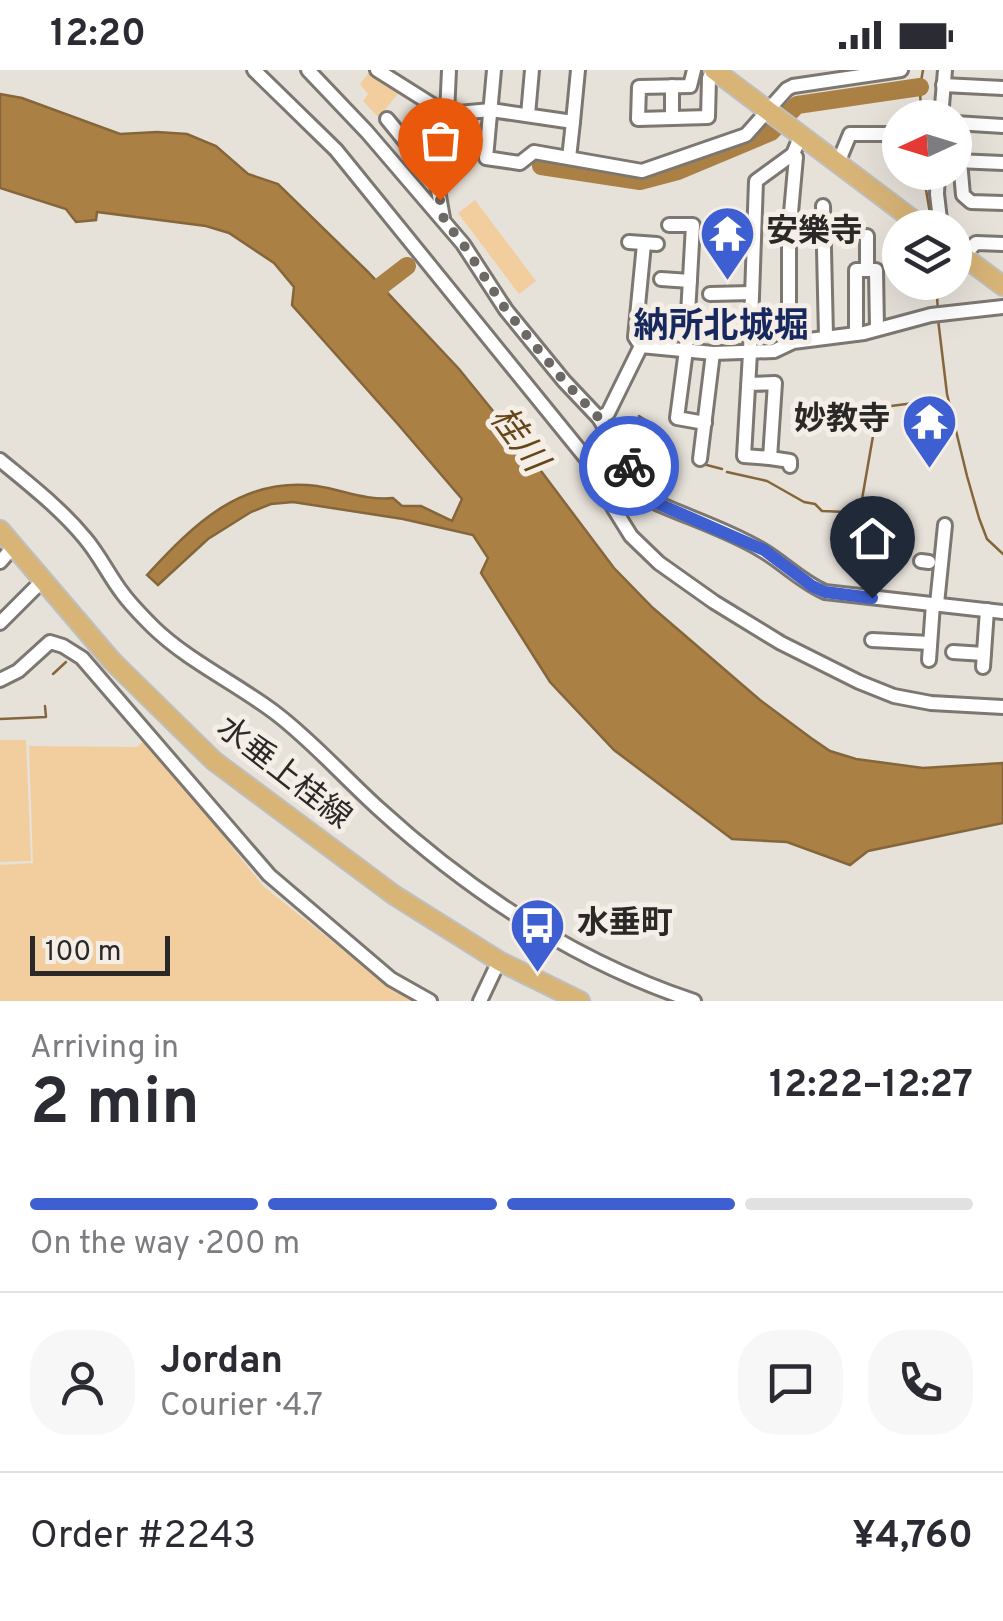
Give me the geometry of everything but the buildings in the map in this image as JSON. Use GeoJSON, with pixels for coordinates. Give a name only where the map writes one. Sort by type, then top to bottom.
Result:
{"type":"FeatureCollection","features":[{"type":"Feature","properties":{"kind":"main road"},"geometry":{"type":"LineString","coordinates":[[714,70],[900,210]]}},
{"type":"Feature","properties":{"kind":"main road"},"geometry":{"type":"LineString","coordinates":[[972,263],[1003,286]]}},
{"type":"Feature","properties":{"kind":"main road","name":"水垂上桂線"},"geometry":{"type":"LineString","coordinates":[[0,530],[112,661],[214,761],[381,886],[499,961],[580,1001]]}},
{"type":"Feature","properties":{"kind":"street"},"geometry":{"type":"LineString","coordinates":[[254,70],[336,150],[590,462],[631,536],[659,563],[781,643],[859,682],[894,696],[930,703],[1003,707]]}},
{"type":"Feature","properties":{"kind":"street"},"geometry":{"type":"LineString","coordinates":[[308,70],[444,220],[506,310],[599,418],[652,501],[764,550],[795,575],[825,592],[1003,612]]}},
{"type":"Feature","properties":{"kind":"street"},"geometry":{"type":"LineString","coordinates":[[377,70],[448,114],[491,110],[573,122]]}},
{"type":"Feature","properties":{"kind":"street"},"geometry":{"type":"LineString","coordinates":[[403,88],[404,70]]}},
{"type":"Feature","properties":{"kind":"street"},"geometry":{"type":"LineString","coordinates":[[448,70],[448,114]]}},
{"type":"Feature","properties":{"kind":"street"},"geometry":{"type":"LineString","coordinates":[[494,70],[486,158],[520,163],[534,152],[642,171],[746,135],[771,113],[800,77],[901,70]]}},
{"type":"Feature","properties":{"kind":"street"},"geometry":{"type":"LineString","coordinates":[[528,115],[532,70]]}},
{"type":"Feature","properties":{"kind":"street"},"geometry":{"type":"LineString","coordinates":[[568,158],[578,70]]}},
{"type":"Feature","properties":{"kind":"street"},"geometry":{"type":"LineString","coordinates":[[694,70],[690,86],[639,87],[638,119],[708,117],[709,78],[714,70]]}},
{"type":"Feature","properties":{"kind":"street"},"geometry":{"type":"LineString","coordinates":[[942,100],[945,70]]}},
{"type":"Feature","properties":{"kind":"street"},"geometry":{"type":"LineString","coordinates":[[672,86],[672,118]]}},
{"type":"Feature","properties":{"kind":"street"},"geometry":{"type":"LineString","coordinates":[[943,86],[1003,88]]}},
{"type":"Feature","properties":{"kind":"street"},"geometry":{"type":"LineString","coordinates":[[386,119],[436,179],[444,220]]}},
{"type":"Feature","properties":{"kind":"street"},"geometry":{"type":"LineString","coordinates":[[972,124],[1003,126]]}},
{"type":"Feature","properties":{"kind":"street"},"geometry":{"type":"LineString","coordinates":[[789,342],[789,235],[797,132]]}},
{"type":"Feature","properties":{"kind":"street"},"geometry":{"type":"LineString","coordinates":[[838,163],[850,134],[882,134]]}},
{"type":"Feature","properties":{"kind":"street"},"geometry":{"type":"LineString","coordinates":[[436,179],[467,153]]}},
{"type":"Feature","properties":{"kind":"street"},"geometry":{"type":"LineString","coordinates":[[790,466],[790,461],[744,456],[756,180],[793,154]]}},
{"type":"Feature","properties":{"kind":"street"},"geometry":{"type":"LineString","coordinates":[[972,162],[1003,163]]}},
{"type":"Feature","properties":{"kind":"street"},"geometry":{"type":"LineString","coordinates":[[962,190],[963,196],[972,202],[1003,203]]}},
{"type":"Feature","properties":{"kind":"street"},"geometry":{"type":"LineString","coordinates":[[823,206],[826,336]]}},
{"type":"Feature","properties":{"kind":"street"},"geometry":{"type":"LineString","coordinates":[[669,225],[694,225],[678,418],[706,423]]}},
{"type":"Feature","properties":{"kind":"street"},"geometry":{"type":"LineString","coordinates":[[789,235],[824,235]]}},
{"type":"Feature","properties":{"kind":"street"},"geometry":{"type":"LineString","coordinates":[[866,236],[867,270]]}},
{"type":"Feature","properties":{"kind":"street"},"geometry":{"type":"LineString","coordinates":[[629,242],[651,244],[635,337],[641,346]]}},
{"type":"Feature","properties":{"kind":"street"},"geometry":{"type":"LineString","coordinates":[[972,245],[1003,244]]}},
{"type":"Feature","properties":{"kind":"street"},"geometry":{"type":"LineString","coordinates":[[856,334],[856,270],[876,270],[877,330]]}},
{"type":"Feature","properties":{"kind":"street"},"geometry":{"type":"LineString","coordinates":[[660,279],[690,281]]}},
{"type":"Feature","properties":{"kind":"street"},"geometry":{"type":"LineString","coordinates":[[710,294],[752,293]]}},
{"type":"Feature","properties":{"kind":"street"},"geometry":{"type":"LineString","coordinates":[[641,346],[713,353],[774,351],[789,342],[856,334],[937,314],[1003,307]]}},
{"type":"Feature","properties":{"kind":"street"},"geometry":{"type":"LineString","coordinates":[[599,418],[608,413],[641,346]]}},
{"type":"Feature","properties":{"kind":"street"},"geometry":{"type":"LineString","coordinates":[[700,458],[713,353]]}},
{"type":"Feature","properties":{"kind":"street"},"geometry":{"type":"LineString","coordinates":[[748,384],[775,383],[770,458]]}},
{"type":"Feature","properties":{"kind":"street"},"geometry":{"type":"LineString","coordinates":[[745,424],[773,426]]}},
{"type":"Feature","properties":{"kind":"street"},"geometry":{"type":"LineString","coordinates":[[0,460],[62,511],[88,541],[121,592],[158,632],[277,714],[377,807],[452,869],[580,953],[694,1001]]}},
{"type":"Feature","properties":{"kind":"street"},"geometry":{"type":"LineString","coordinates":[[930,660],[935,604],[931,562],[945,524]]}},
{"type":"Feature","properties":{"kind":"street"},"geometry":{"type":"LineString","coordinates":[[0,562],[14,546]]}},
{"type":"Feature","properties":{"kind":"street"},"geometry":{"type":"LineString","coordinates":[[0,623],[43,580]]}},
{"type":"Feature","properties":{"kind":"street"},"geometry":{"type":"LineString","coordinates":[[953,652],[983,661],[987,610]]}},
{"type":"Feature","properties":{"kind":"street"},"geometry":{"type":"LineString","coordinates":[[872,640],[930,643]]}},
{"type":"Feature","properties":{"kind":"street"},"geometry":{"type":"LineString","coordinates":[[0,680],[18,671],[50,642],[82,658],[269,875],[390,979],[430,1001]]}},
{"type":"Feature","properties":{"kind":"street"},"geometry":{"type":"LineString","coordinates":[[480,1001],[499,961]]}},
{"type":"Feature","properties":{"kind":"shaded area"},"geometry":{"type":"Polygon","coordinates":[[[371,70],[400,91],[380,116],[363,101],[368,94],[360,84],[371,70]]]}},
{"type":"Feature","properties":{"kind":"shaded area"},"geometry":{"type":"Polygon","coordinates":[[[0,94],[22,98],[120,134],[187,134],[216,146],[248,174],[278,184],[459,369],[614,568],[653,608],[760,700],[830,751],[856,759],[923,768],[1003,763],[1003,823],[868,851],[850,865],[787,842],[732,839],[614,750],[550,682],[481,573],[488,558],[473,535],[403,519],[293,502],[271,504],[208,539],[158,585],[147,575],[183,538],[222,508],[265,489],[317,486],[364,497],[393,498],[402,506],[421,506],[452,521],[462,499],[292,305],[294,287],[274,263],[229,233],[206,226],[97,212],[96,220],[76,222],[66,209],[0,188],[0,94]]]}},
{"type":"Feature","properties":{"kind":"shaded area"},"geometry":{"type":"Polygon","coordinates":[[[475,200],[536,281],[519,294],[458,213],[475,200]]]}},
{"type":"Feature","properties":{"kind":"shaded area"},"geometry":{"type":"Polygon","coordinates":[[[146,738],[263,886],[392,989],[419,1001],[0,1001],[0,865],[33,863],[29,746],[137,747],[146,738]]]}},
{"type":"Feature","properties":{"kind":"shaded area"},"geometry":{"type":"Polygon","coordinates":[[[0,740],[26,740],[31,861],[0,862],[0,740]]]}},
{"type":"Feature","properties":{"kind":"waterway"},"geometry":{"type":"LineString","coordinates":[[920,100],[923,70]]}},
{"type":"Feature","properties":{"kind":"waterway"},"geometry":{"type":"LineString","coordinates":[[541,166],[640,181],[678,171],[771,132],[797,105],[920,87]]}},
{"type":"Feature","properties":{"kind":"waterway"},"geometry":{"type":"LineString","coordinates":[[926,190],[929,210]]}},
{"type":"Feature","properties":{"kind":"waterway"},"geometry":{"type":"LineString","coordinates":[[375,305],[381,286],[407,266]]}},
{"type":"Feature","properties":{"kind":"waterway"},"geometry":{"type":"LineString","coordinates":[[937,300],[938,311]]}},
{"type":"Feature","properties":{"kind":"waterway"},"geometry":{"type":"LineString","coordinates":[[938,319],[947,394],[967,476],[987,539],[1003,554]]}},
{"type":"Feature","properties":{"kind":"waterway"},"geometry":{"type":"LineString","coordinates":[[727,472],[767,481],[822,511],[846,512],[861,505],[877,413],[883,407],[922,402]]}},
{"type":"Feature","properties":{"kind":"waterway"},"geometry":{"type":"LineString","coordinates":[[639,416],[663,431]]}},
{"type":"Feature","properties":{"kind":"waterway"},"geometry":{"type":"LineString","coordinates":[[703,464],[722,469]]}},
{"type":"Feature","properties":{"kind":"waterway"},"geometry":{"type":"LineString","coordinates":[[53,674],[66,662]]}},
{"type":"Feature","properties":{"kind":"waterway"},"geometry":{"type":"LineString","coordinates":[[0,719],[46,717],[45,706]]}},
{"type":"Feature","properties":{"kind":"way so far"},"geometry":{"type":"LineString","coordinates":[[440,200],[444,220],[506,310],[599,418],[629,466]]}},
{"type":"Feature","properties":{"kind":"place","name":"安樂寺"},"geometry":{"type":"Point","coordinates":[727,282]}},
{"type":"Feature","properties":{"kind":"place","name":"妙教寺"},"geometry":{"type":"Point","coordinates":[929,470]}},
{"type":"Feature","properties":{"kind":"place","name":"水垂町"},"geometry":{"type":"Point","coordinates":[538,974]}},
{"type":"Feature","properties":{"kind":"district","name":"納所北城堀"},"geometry":{"type":"Point","coordinates":[721,328]}},
{"type":"Feature","properties":{"kind":"route"},"geometry":{"type":"LineString","coordinates":[[629,466],[652,501],[764,550],[795,575],[825,592],[872,598]]}},
{"type":"Feature","properties":{"kind":"water label","name":"桂川"},"geometry":{"type":"Point","coordinates":[517,440]}}]}
